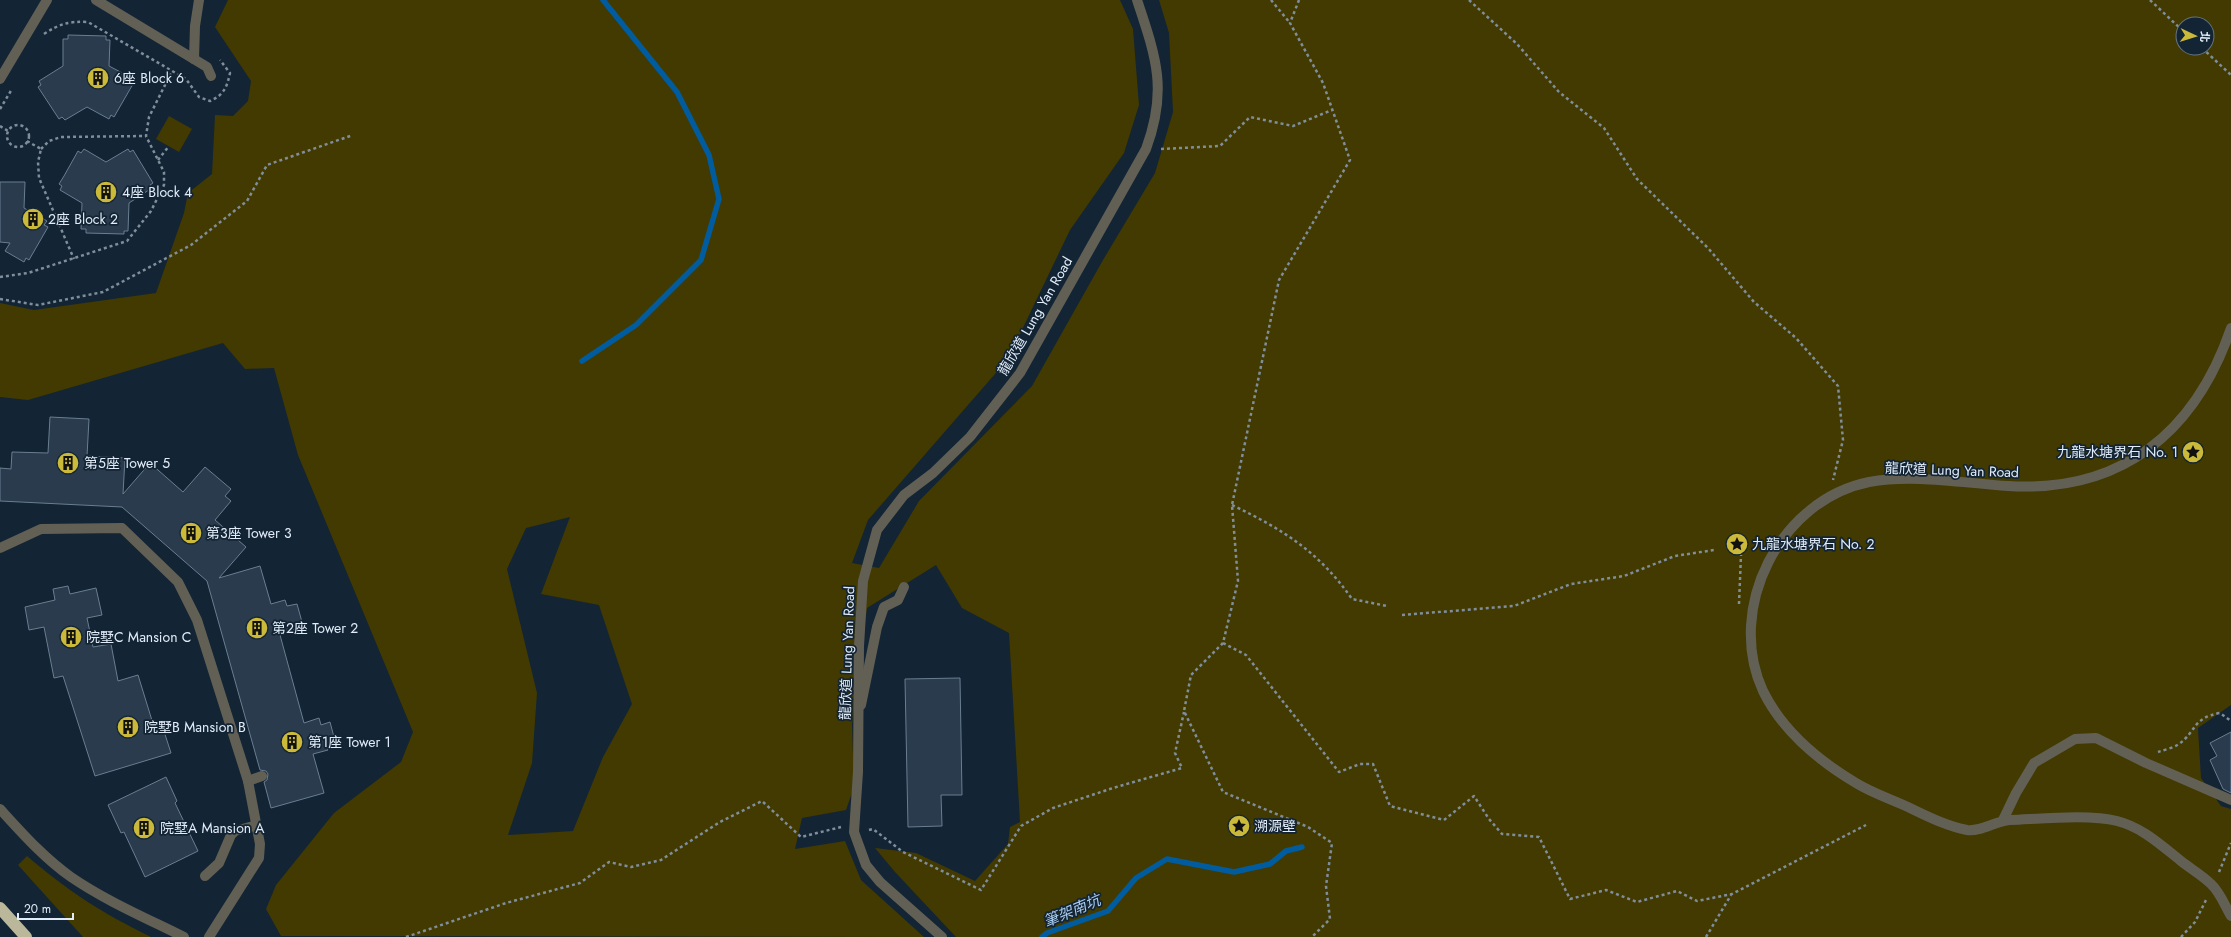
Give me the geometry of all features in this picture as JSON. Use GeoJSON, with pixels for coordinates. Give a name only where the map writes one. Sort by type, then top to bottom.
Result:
{"type":"FeatureCollection","features":[{"type":"Feature","properties":{"kind":"highway"},"geometry":{"type":"LineString","coordinates":[[0,908],[26,937]]}},
{"type":"Feature","properties":{"kind":"street"},"geometry":{"type":"LineString","coordinates":[[0,79],[47,0]]}},
{"type":"Feature","properties":{"kind":"street"},"geometry":{"type":"LineString","coordinates":[[96,0],[207,67],[211,76]]}},
{"type":"Feature","properties":{"kind":"street"},"geometry":{"type":"LineString","coordinates":[[194,59],[195,26],[199,0]]}},
{"type":"Feature","properties":{"kind":"street","name":"龍欣道 Lung Yan Road"},"geometry":{"type":"LineString","coordinates":[[942,937],[880,882],[866,865],[854,832],[859,713],[858,646],[863,581],[877,530],[904,495],[933,473],[970,437],[1020,373],[1146,149],[1155,118],[1158,74],[1153,47],[1137,0]]}},
{"type":"Feature","properties":{"kind":"street","name":"龍欣道 Lung Yan Road"},"geometry":{"type":"LineString","coordinates":[[2231,328],[2211,378],[2181,421],[2151,447],[2108,470],[2076,482],[2041,486],[2009,486],[1920,480],[1886,480],[1860,485],[1830,496],[1804,515],[1786,534],[1766,566],[1756,590],[1751,631],[1752,649],[1761,686],[1770,705],[1796,737],[1858,784],[1942,822],[1971,831],[2004,820],[2086,818],[2118,821],[2150,836],[2214,886],[2231,916]]}},
{"type":"Feature","properties":{"kind":"street"},"geometry":{"type":"LineString","coordinates":[[0,548],[41,530],[122,528],[178,582],[197,620],[248,781],[261,850],[259,858],[209,937]]}},
{"type":"Feature","properties":{"kind":"street"},"geometry":{"type":"LineString","coordinates":[[859,713],[877,626],[884,607],[898,600],[904,587]]}},
{"type":"Feature","properties":{"kind":"street"},"geometry":{"type":"LineString","coordinates":[[2004,820],[2016,793],[2034,764],[2075,739],[2096,738],[2146,763],[2231,800]]}},
{"type":"Feature","properties":{"kind":"street"},"geometry":{"type":"LineString","coordinates":[[248,781],[262,776]]}},
{"type":"Feature","properties":{"kind":"street"},"geometry":{"type":"LineString","coordinates":[[0,809],[34,845],[70,876],[102,896],[184,937]]}},
{"type":"Feature","properties":{"kind":"street"},"geometry":{"type":"LineString","coordinates":[[205,876],[219,863],[231,835],[235,831],[257,825]]}},
{"type":"Feature","properties":{"kind":"path"},"geometry":{"type":"LineString","coordinates":[[854,832],[873,829],[903,852],[981,890],[1021,826],[1053,808],[1182,768],[1175,753],[1191,675],[1223,643],[1238,581],[1232,505],[1279,280],[1350,160],[1322,83],[1290,24],[1271,0]]}},
{"type":"Feature","properties":{"kind":"path"},"geometry":{"type":"LineString","coordinates":[[1290,24],[1298,0]]}},
{"type":"Feature","properties":{"kind":"path"},"geometry":{"type":"LineString","coordinates":[[1468,0],[1517,44],[1559,92],[1604,128],[1637,179],[1708,248],[1754,302],[1796,338],[1838,386],[1843,440],[1830,496]]}},
{"type":"Feature","properties":{"kind":"path"},"geometry":{"type":"LineString","coordinates":[[2150,0],[2175,23]]}},
{"type":"Feature","properties":{"kind":"path"},"geometry":{"type":"LineString","coordinates":[[43,35],[57,26],[69,21],[88,22],[186,79],[199,98],[210,101],[219,98],[227,87],[230,73],[223,62],[217,59]]}},
{"type":"Feature","properties":{"kind":"path"},"geometry":{"type":"LineString","coordinates":[[2211,56],[2231,75]]}},
{"type":"Feature","properties":{"kind":"path"},"geometry":{"type":"LineString","coordinates":[[0,277],[28,273],[127,241],[151,211],[164,185],[164,172],[146,136],[148,117],[172,71]]}},
{"type":"Feature","properties":{"kind":"path"},"geometry":{"type":"LineString","coordinates":[[0,109],[14,85]]}},
{"type":"Feature","properties":{"kind":"path"},"geometry":{"type":"LineString","coordinates":[[1146,149],[1177,149],[1220,146],[1250,117],[1293,126],[1332,110]]}},
{"type":"Feature","properties":{"kind":"path"},"geometry":{"type":"LineString","coordinates":[[0,126],[8,131]]}},
{"type":"Feature","properties":{"kind":"path"},"geometry":{"type":"LineString","coordinates":[[13,126],[23,126],[28,131],[27,142],[21,146],[11,144],[7,138],[8,131],[13,126]]}},
{"type":"Feature","properties":{"kind":"path"},"geometry":{"type":"LineString","coordinates":[[0,299],[38,305],[103,292],[191,245],[247,201],[267,165],[353,135]]}},
{"type":"Feature","properties":{"kind":"path"},"geometry":{"type":"LineString","coordinates":[[74,259],[39,178],[38,162],[41,149],[49,141],[61,137],[146,136]]}},
{"type":"Feature","properties":{"kind":"path"},"geometry":{"type":"LineString","coordinates":[[27,142],[41,149]]}},
{"type":"Feature","properties":{"kind":"path"},"geometry":{"type":"LineString","coordinates":[[158,160],[169,146]]}},
{"type":"Feature","properties":{"kind":"path"},"geometry":{"type":"LineString","coordinates":[[1232,505],[1264,520],[1304,547],[1335,574],[1352,599],[1387,606]]}},
{"type":"Feature","properties":{"kind":"path"},"geometry":{"type":"LineString","coordinates":[[1402,615],[1514,606],[1571,584],[1624,576],[1675,556],[1714,550]]}},
{"type":"Feature","properties":{"kind":"path"},"geometry":{"type":"LineString","coordinates":[[1223,643],[1246,655],[1339,772],[1360,764],[1373,764],[1390,806],[1444,820],[1474,796],[1489,819],[1502,834],[1539,837],[1570,898],[1606,890],[1637,902],[1677,890],[1697,901],[1732,894],[1866,825]]}},
{"type":"Feature","properties":{"kind":"path"},"geometry":{"type":"LineString","coordinates":[[1184,711],[1224,792],[1308,827],[1332,843],[1326,886],[1330,919],[1312,937]]}},
{"type":"Feature","properties":{"kind":"path"},"geometry":{"type":"LineString","coordinates":[[2146,763],[2157,753],[2178,745],[2196,724],[2207,715],[2220,713],[2231,721]]}},
{"type":"Feature","properties":{"kind":"path"},"geometry":{"type":"LineString","coordinates":[[406,937],[506,903],[580,883],[609,862],[631,867],[661,860],[720,822],[762,801],[801,837],[839,829]]}},
{"type":"Feature","properties":{"kind":"path"},"geometry":{"type":"LineString","coordinates":[[2181,937],[2196,922],[2214,886],[2231,843]]}},
{"type":"Feature","properties":{"kind":"path"},"geometry":{"type":"LineString","coordinates":[[1706,937],[1732,894]]}},
{"type":"Feature","properties":{"kind":"shaded area"},"geometry":{"type":"Polygon","coordinates":[[[228,0],[1120,0],[1133,29],[1139,105],[1124,153],[1070,230],[1008,359],[868,520],[852,563],[879,568],[919,501],[1032,386],[1103,260],[1155,173],[1173,112],[1169,33],[1159,0],[2231,0],[2231,705],[2198,728],[2201,778],[2221,806],[2231,809],[2231,937],[956,937],[895,872],[875,848],[916,853],[975,881],[1008,844],[1010,827],[1020,822],[1009,633],[962,608],[936,565],[867,608],[852,724],[854,787],[846,810],[802,818],[795,849],[845,841],[861,880],[924,937],[281,936],[266,909],[276,885],[334,813],[401,762],[413,732],[298,455],[274,368],[245,369],[223,343],[28,400],[0,397],[0,303],[34,310],[156,293],[184,213],[188,193],[212,174],[215,115],[233,116],[248,101],[251,81],[215,27],[228,0]],[[570,517],[526,528],[507,569],[537,693],[532,763],[508,835],[573,831],[603,757],[632,704],[599,605],[541,594],[570,517]]]}},
{"type":"Feature","properties":{"kind":"shaded area"},"geometry":{"type":"Polygon","coordinates":[[[169,116],[192,129],[179,152],[156,139],[169,116]]]}},
{"type":"Feature","properties":{"kind":"shaded area"},"geometry":{"type":"Polygon","coordinates":[[[27,856],[86,901],[151,937],[83,937],[18,865],[27,856]]]}},
{"type":"Feature","properties":{"kind":"building","name":"6座 Block 6"},"geometry":{"type":"Polygon","coordinates":[[[68,35],[106,36],[106,40],[110,40],[109,66],[132,78],[129,82],[133,84],[114,117],[111,115],[109,119],[87,107],[65,120],[62,117],[59,119],[38,87],[41,85],[39,81],[63,66],[63,39],[68,39],[68,35]]]}},
{"type":"Feature","properties":{"kind":"building","name":"4座 Block 4"},"geometry":{"type":"Polygon","coordinates":[[[84,149],[106,162],[128,149],[130,152],[133,150],[153,183],[150,185],[152,188],[129,203],[128,231],[124,231],[124,234],[86,233],[86,229],[81,229],[82,203],[60,190],[62,186],[59,184],[78,151],[81,153],[84,149]]]}},
{"type":"Feature","properties":{"kind":"building","name":"2座 Block 2"},"geometry":{"type":"Polygon","coordinates":[[[0,182],[25,182],[24,208],[47,221],[44,225],[48,227],[29,260],[26,258],[24,262],[5,251],[10,243],[0,242],[0,182]]]}},
{"type":"Feature","properties":{"kind":"building"},"geometry":{"type":"Polygon","coordinates":[[[50,417],[89,419],[87,456],[125,458],[123,494],[150,463],[183,492],[205,467],[231,489],[225,496],[231,501],[215,520],[246,547],[219,578],[260,566],[271,604],[285,600],[287,606],[297,604],[302,622],[292,625],[294,631],[280,635],[304,723],[319,718],[321,725],[330,722],[335,741],[326,744],[328,750],[313,754],[324,793],[271,808],[264,782],[267,780],[268,774],[266,771],[260,770],[207,581],[122,507],[0,501],[0,468],[11,469],[12,452],[48,453],[50,417]]]}},
{"type":"Feature","properties":{"kind":"building"},"geometry":{"type":"Polygon","coordinates":[[[68,586],[70,594],[96,588],[102,615],[87,618],[93,647],[111,644],[118,681],[138,675],[154,727],[162,725],[171,753],[95,776],[63,676],[54,678],[44,627],[29,630],[25,607],[55,600],[53,589],[68,586]]]}},
{"type":"Feature","properties":{"kind":"building"},"geometry":{"type":"Polygon","coordinates":[[[960,678],[962,795],[941,795],[942,826],[908,827],[905,679],[960,678]]]}},
{"type":"Feature","properties":{"kind":"building"},"geometry":{"type":"Polygon","coordinates":[[[2231,732],[2231,793],[2223,789],[2210,760],[2217,756],[2210,743],[2231,732]]]}},
{"type":"Feature","properties":{"kind":"building","name":"院墅A Mansion A"},"geometry":{"type":"Polygon","coordinates":[[[166,777],[177,801],[175,803],[198,851],[145,877],[124,832],[121,833],[108,805],[166,777]]]}},
{"type":"Feature","properties":{"kind":"waterway"},"geometry":{"type":"LineString","coordinates":[[582,361],[636,325],[701,260],[719,199],[709,155],[677,92],[603,0]]}},
{"type":"Feature","properties":{"kind":"waterway","name":"筆架南坑"},"geometry":{"type":"LineString","coordinates":[[1042,937],[1047,933],[1108,911],[1136,878],[1167,859],[1234,872],[1270,864],[1286,851],[1302,847]]}},
{"type":"Feature","properties":{"kind":"place","name":"6座 Block 6"},"geometry":{"type":"Point","coordinates":[98,78]}},
{"type":"Feature","properties":{"kind":"place","name":"4座 Block 4"},"geometry":{"type":"Point","coordinates":[106,192]}},
{"type":"Feature","properties":{"kind":"place","name":"2座 Block 2"},"geometry":{"type":"Point","coordinates":[33,219]}},
{"type":"Feature","properties":{"kind":"place","name":"九龍水塘界石 No. 1"},"geometry":{"type":"Point","coordinates":[2193,452]}},
{"type":"Feature","properties":{"kind":"place","name":"第5座 Tower 5"},"geometry":{"type":"Point","coordinates":[68,463]}},
{"type":"Feature","properties":{"kind":"place","name":"第3座 Tower 3"},"geometry":{"type":"Point","coordinates":[191,533]}},
{"type":"Feature","properties":{"kind":"place","name":"九龍水塘界石 No. 2"},"geometry":{"type":"Point","coordinates":[1737,544]}},
{"type":"Feature","properties":{"kind":"place","name":"第2座 Tower 2"},"geometry":{"type":"Point","coordinates":[257,628]}},
{"type":"Feature","properties":{"kind":"place","name":"院墅C Mansion C"},"geometry":{"type":"Point","coordinates":[71,637]}},
{"type":"Feature","properties":{"kind":"place","name":"院墅B Mansion B"},"geometry":{"type":"Point","coordinates":[128,727]}},
{"type":"Feature","properties":{"kind":"place","name":"第1座 Tower 1"},"geometry":{"type":"Point","coordinates":[292,742]}},
{"type":"Feature","properties":{"kind":"place","name":"溯源壁"},"geometry":{"type":"Point","coordinates":[1239,826]}},
{"type":"Feature","properties":{"kind":"place","name":"院墅A Mansion A"},"geometry":{"type":"Point","coordinates":[144,828]}}]}
